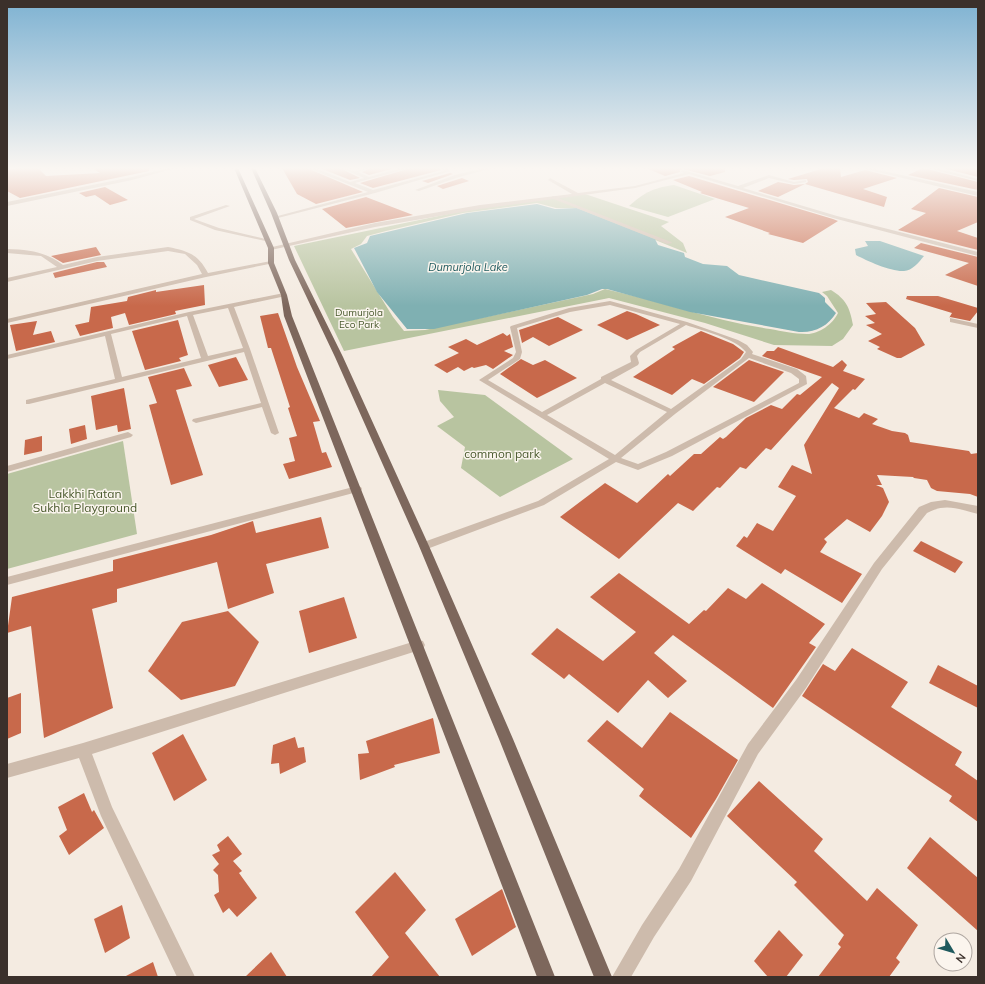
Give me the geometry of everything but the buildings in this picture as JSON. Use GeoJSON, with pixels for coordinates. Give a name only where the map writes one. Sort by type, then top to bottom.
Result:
{"type":"FeatureCollection","features":[{"type":"Feature","properties":{"kind":"main road"},"geometry":{"type":"LineString","coordinates":[[256,214],[269,244],[270,263],[284,295],[288,316],[380,551],[419,645],[546,977]]}},
{"type":"Feature","properties":{"kind":"main road"},"geometry":{"type":"LineString","coordinates":[[274,214],[286,245],[424,546],[506,739],[603,977]]}},
{"type":"Feature","properties":{"kind":"street"},"geometry":{"type":"LineString","coordinates":[[276,218],[291,214]]}},
{"type":"Feature","properties":{"kind":"street"},"geometry":{"type":"LineString","coordinates":[[269,244],[286,245],[376,225],[440,214]]}},
{"type":"Feature","properties":{"kind":"street"},"geometry":{"type":"LineString","coordinates":[[826,214],[978,254]]}},
{"type":"Feature","properties":{"kind":"street"},"geometry":{"type":"LineString","coordinates":[[7,280],[60,266],[168,249],[187,253],[200,264],[206,274]]}},
{"type":"Feature","properties":{"kind":"street"},"geometry":{"type":"LineString","coordinates":[[7,251],[27,252],[43,255],[60,266]]}},
{"type":"Feature","properties":{"kind":"street"},"geometry":{"type":"LineString","coordinates":[[7,321],[206,274],[270,263]]}},
{"type":"Feature","properties":{"kind":"street"},"geometry":{"type":"LineString","coordinates":[[953,320],[978,326]]}},
{"type":"Feature","properties":{"kind":"street"},"geometry":{"type":"LineString","coordinates":[[7,468],[128,435]]}},
{"type":"Feature","properties":{"kind":"street"},"geometry":{"type":"LineString","coordinates":[[7,581],[357,489]]}},
{"type":"Feature","properties":{"kind":"street"},"geometry":{"type":"LineString","coordinates":[[621,977],[648,931],[685,874],[754,749],[801,684],[878,566],[923,510],[935,504],[945,503],[978,510]]}},
{"type":"Feature","properties":{"kind":"street"},"geometry":{"type":"LineString","coordinates":[[7,770],[83,750],[419,645]]}},
{"type":"Feature","properties":{"kind":"street"},"geometry":{"type":"LineString","coordinates":[[83,750],[106,811],[186,977]]}},
{"type":"Feature","properties":{"kind":"lane"},"geometry":{"type":"LineString","coordinates":[[204,214],[192,218],[192,220],[269,244]]}},
{"type":"Feature","properties":{"kind":"lane"},"geometry":{"type":"LineString","coordinates":[[596,214],[669,243]]}},
{"type":"Feature","properties":{"kind":"lane"},"geometry":{"type":"LineString","coordinates":[[7,357],[189,314],[284,295]]}},
{"type":"Feature","properties":{"kind":"lane"},"geometry":{"type":"LineString","coordinates":[[424,546],[541,503],[615,459],[672,412],[743,360],[747,355],[750,352],[745,346],[736,341],[685,324],[610,303],[569,310],[514,327],[519,352],[516,359],[483,380],[615,459],[638,466],[669,454],[803,384],[803,378],[794,371],[747,355]]}},
{"type":"Feature","properties":{"kind":"lane"},"geometry":{"type":"LineString","coordinates":[[230,305],[247,349],[275,433]]}},
{"type":"Feature","properties":{"kind":"lane"},"geometry":{"type":"LineString","coordinates":[[189,314],[205,359]]}},
{"type":"Feature","properties":{"kind":"lane"},"geometry":{"type":"LineString","coordinates":[[542,415],[604,379],[629,368],[635,363],[633,356],[638,351],[685,324]]}},
{"type":"Feature","properties":{"kind":"lane"},"geometry":{"type":"LineString","coordinates":[[108,334],[119,380]]}},
{"type":"Feature","properties":{"kind":"lane"},"geometry":{"type":"LineString","coordinates":[[29,402],[247,349]]}},
{"type":"Feature","properties":{"kind":"lane"},"geometry":{"type":"LineString","coordinates":[[604,379],[672,412]]}},
{"type":"Feature","properties":{"kind":"lane"},"geometry":{"type":"LineString","coordinates":[[196,420],[265,404]]}},
{"type":"Feature","properties":{"kind":"green space","name":"Dumurjola Eco Park"},"geometry":{"type":"Polygon","coordinates":[[[448,214],[459,214],[367,236],[361,244],[351,249],[393,317],[404,331],[425,330],[593,294],[605,289],[728,321],[797,334],[812,334],[825,328],[833,321],[838,313],[827,296],[822,292],[831,290],[836,293],[846,304],[853,325],[843,339],[832,346],[774,345],[705,323],[609,298],[344,351],[294,246],[448,214]]]}},
{"type":"Feature","properties":{"kind":"green space","name":"Dumurjola Eco Park"},"geometry":{"type":"Polygon","coordinates":[[[591,214],[645,214],[669,222],[661,226],[683,243],[687,253],[591,214]]]}},
{"type":"Feature","properties":{"kind":"green space"},"geometry":{"type":"Polygon","coordinates":[[[657,214],[676,214],[668,217],[657,214]]]}},
{"type":"Feature","properties":{"kind":"green space","name":"common park"},"geometry":{"type":"Polygon","coordinates":[[[438,390],[485,395],[573,459],[500,497],[461,468],[465,447],[437,426],[454,417],[440,401],[438,390]]]}},
{"type":"Feature","properties":{"kind":"green space","name":"Lakkhi Ratan Sukhla Playground"},"geometry":{"type":"Polygon","coordinates":[[[123,441],[137,534],[7,569],[7,474],[123,441]]]}},
{"type":"Feature","properties":{"kind":"water","name":"Dumurjola Lake"},"geometry":{"type":"Polygon","coordinates":[[[463,214],[592,214],[655,239],[658,245],[684,253],[685,257],[703,264],[727,266],[739,275],[819,293],[825,298],[825,302],[836,313],[829,322],[820,328],[816,330],[799,332],[690,312],[607,289],[602,289],[587,295],[434,329],[407,329],[377,292],[354,248],[367,243],[370,236],[463,214]]]}},
{"type":"Feature","properties":{"kind":"water"},"geometry":{"type":"Polygon","coordinates":[[[865,241],[880,241],[924,256],[910,270],[893,270],[856,255],[855,249],[868,246],[865,241]]]}}]}
